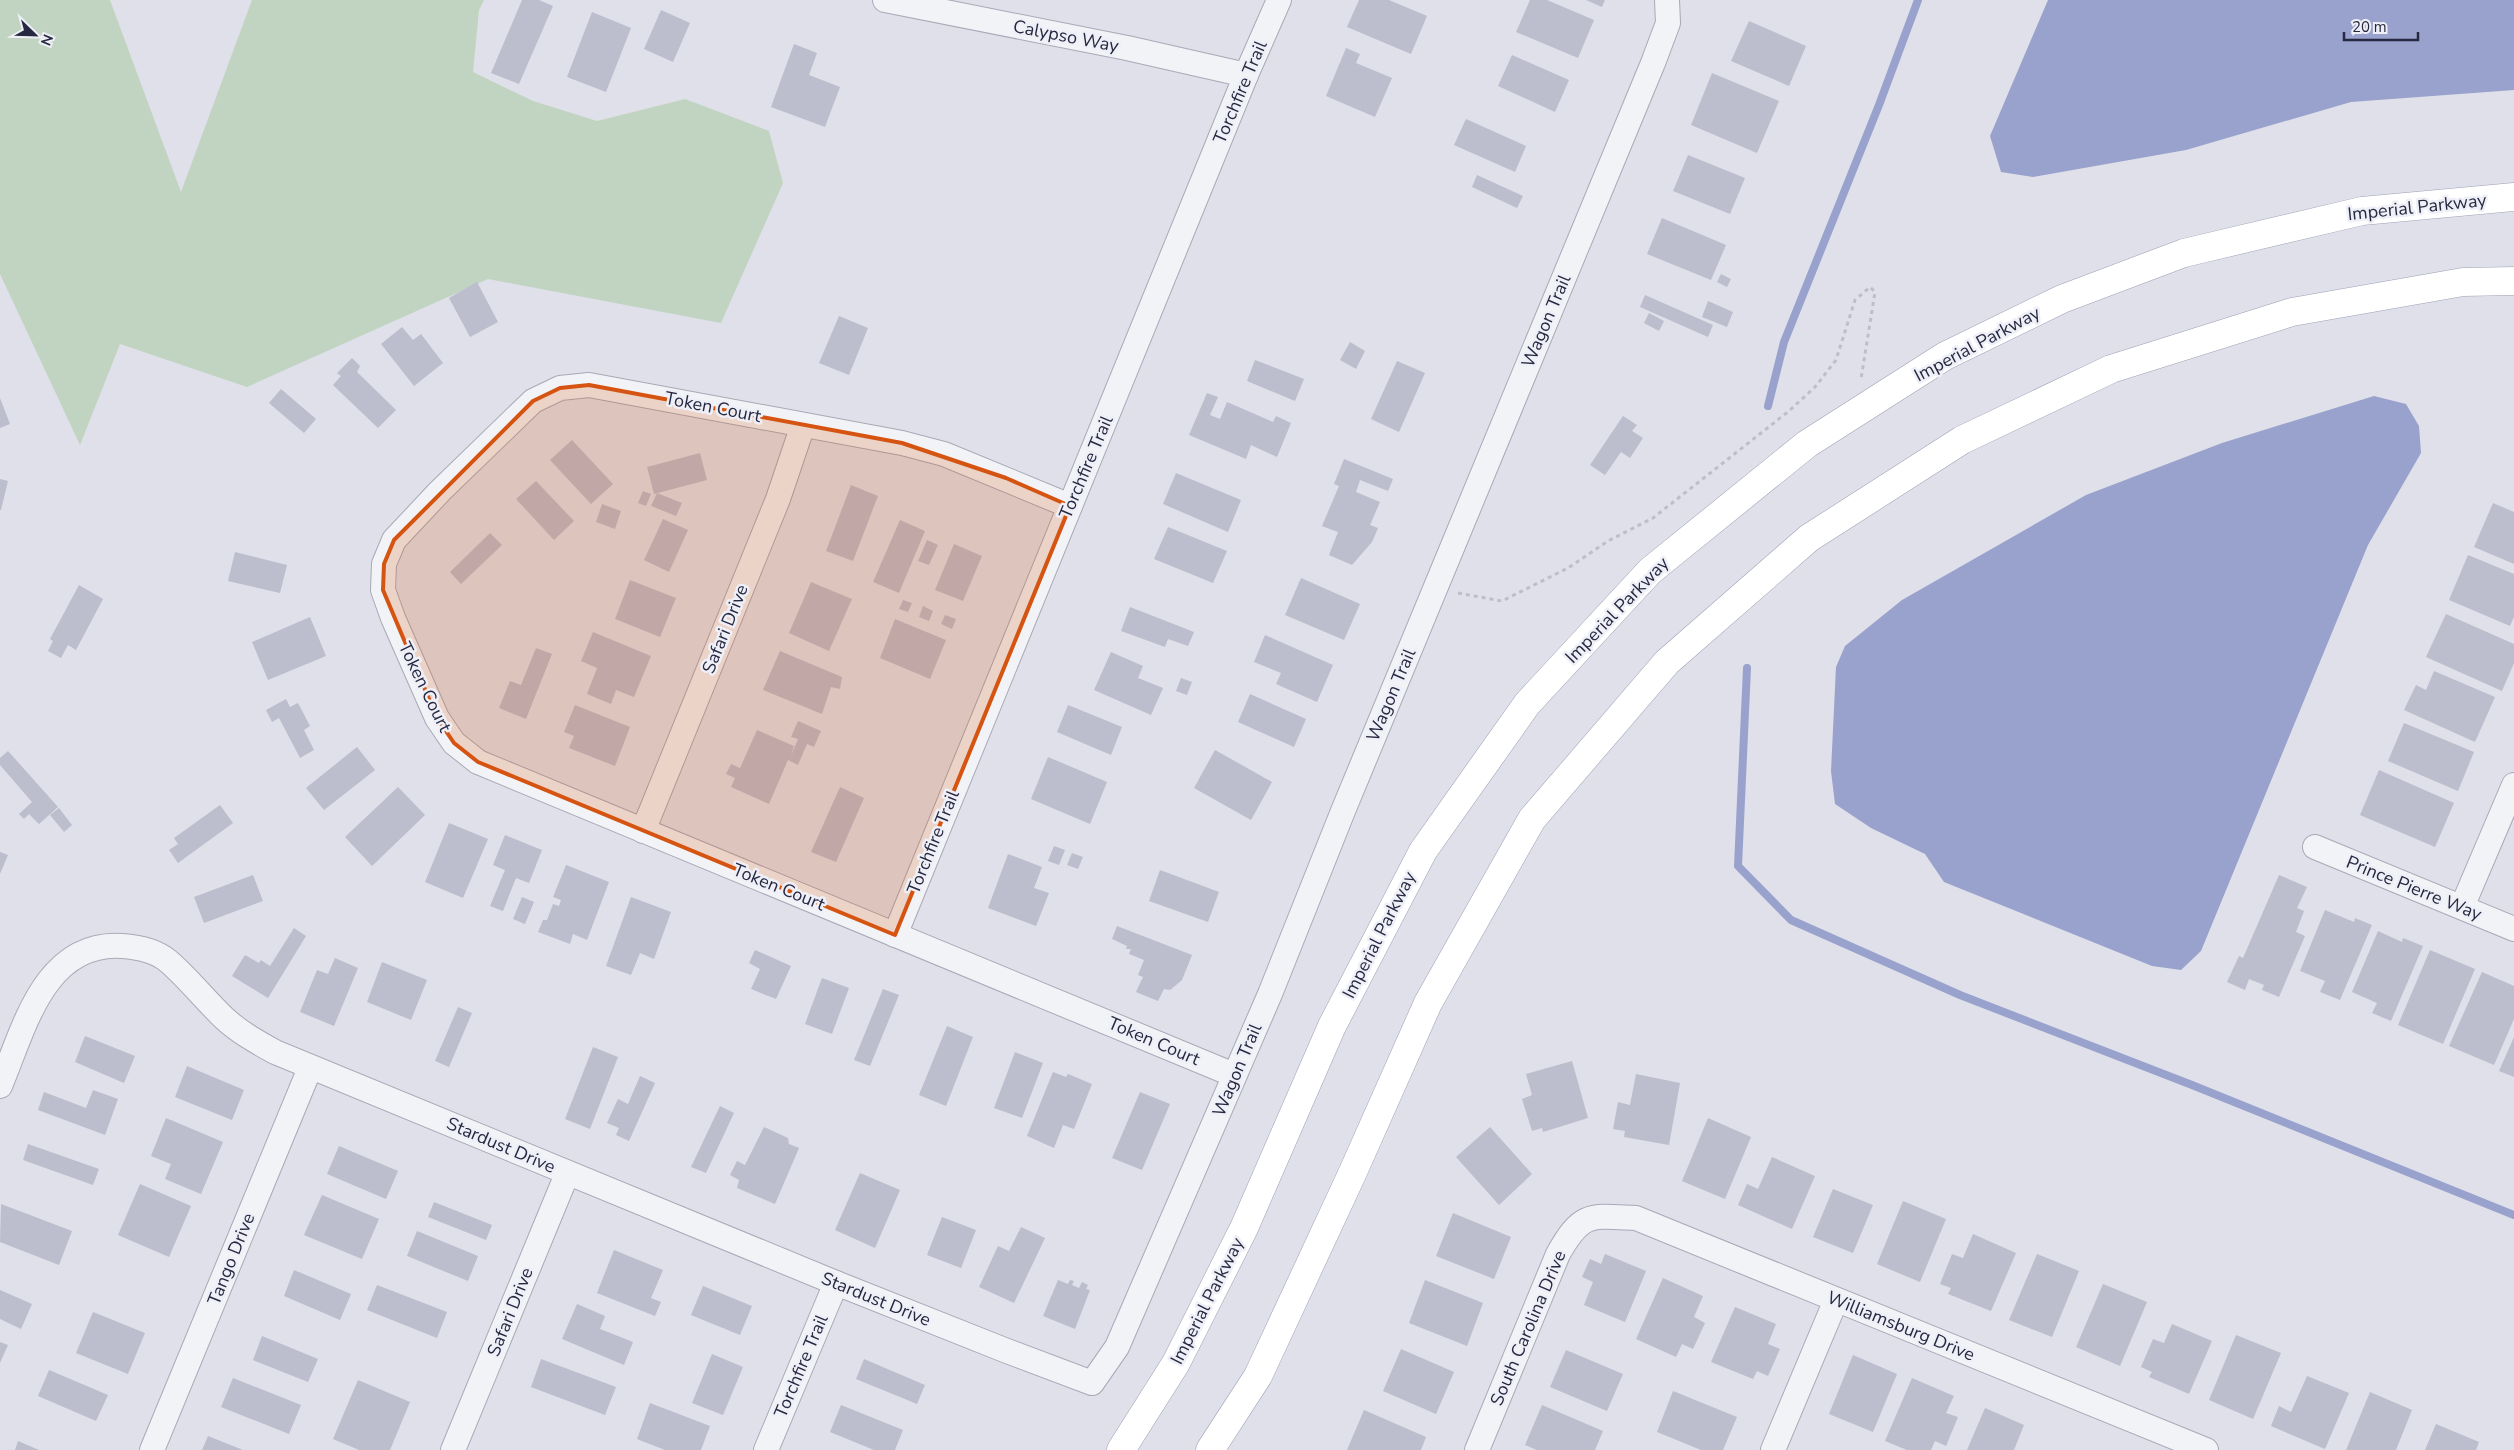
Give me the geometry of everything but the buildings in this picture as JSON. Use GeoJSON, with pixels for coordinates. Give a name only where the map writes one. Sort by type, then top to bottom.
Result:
{"type":"FeatureCollection","features":[{"type":"Feature","properties":{"kind":"main road","name":"Imperial Parkway"},"geometry":{"type":"LineString","coordinates":[[1121,1450],[1176,1363],[1223,1270],[1244,1228],[1332,1026],[1422,851],[1527,704],[1650,571],[1807,444],[1945,356],[2062,299],[2184,253],[2362,211],[2514,197]]}},
{"type":"Feature","properties":{"kind":"main road"},"geometry":{"type":"LineString","coordinates":[[1210,1450],[1258,1376],[1352,1174],[1428,1003],[1532,819],[1667,662],[1810,538],[1962,440],[2111,369],[2292,312],[2463,282],[2514,281]]}},
{"type":"Feature","properties":{"kind":"street","name":"Calypso Way"},"geometry":{"type":"LineString","coordinates":[[885,0],[1117,46],[1246,75]]}},
{"type":"Feature","properties":{"kind":"street","name":"Torchfire Trail"},"geometry":{"type":"LineString","coordinates":[[895,935],[1246,75],[1280,0]]}},
{"type":"Feature","properties":{"kind":"street","name":"Wagon Trail"},"geometry":{"type":"LineString","coordinates":[[1092,1382],[1118,1347],[1270,994],[1653,63],[1668,23],[1667,0]]}},
{"type":"Feature","properties":{"kind":"street","name":"Token Court"},"geometry":{"type":"LineString","coordinates":[[1070,506],[944,454],[902,443],[697,403],[589,385],[560,388],[533,401],[440,491],[394,540],[384,564],[383,590],[393,618],[437,718],[454,743],[478,762],[1234,1075]]}},
{"type":"Feature","properties":{"kind":"street","name":"Safari Drive"},"geometry":{"type":"LineString","coordinates":[[643,831],[778,499],[803,425]]}},
{"type":"Feature","properties":{"kind":"street"},"geometry":{"type":"LineString","coordinates":[[2462,907],[2514,785]]}},
{"type":"Feature","properties":{"kind":"street","name":"Prince Pierre Way"},"geometry":{"type":"LineString","coordinates":[[2315,847],[2514,929]]}},
{"type":"Feature","properties":{"kind":"street","name":"Stardust Drive"},"geometry":{"type":"LineString","coordinates":[[0,1086],[37,996],[54,973],[79,954],[108,945],[138,947],[167,960],[226,1020],[275,1052],[310,1068],[836,1283],[1007,1351],[1092,1382]]}},
{"type":"Feature","properties":{"kind":"street","name":"Tango Drive"},"geometry":{"type":"LineString","coordinates":[[152,1450],[310,1068]]}},
{"type":"Feature","properties":{"kind":"street","name":"Safari Drive"},"geometry":{"type":"LineString","coordinates":[[453,1450],[567,1174]]}},
{"type":"Feature","properties":{"kind":"street","name":"Williamsburg Drive"},"geometry":{"type":"LineString","coordinates":[[1593,1216],[1636,1218],[2206,1450]]}},
{"type":"Feature","properties":{"kind":"street","name":"South Carolina Drive"},"geometry":{"type":"LineString","coordinates":[[1477,1450],[1558,1254],[1571,1231],[1593,1216]]}},
{"type":"Feature","properties":{"kind":"street","name":"Torchfire Trail"},"geometry":{"type":"LineString","coordinates":[[766,1450],[836,1283]]}},
{"type":"Feature","properties":{"kind":"street"},"geometry":{"type":"LineString","coordinates":[[1773,1450],[1836,1300]]}},
{"type":"Feature","properties":{"kind":"path"},"geometry":{"type":"LineString","coordinates":[[1435,589],[1502,601],[1568,568],[1608,541],[1654,518],[1789,412],[1815,387],[1836,360],[1854,300],[1870,287],[1875,292],[1861,379]]}},
{"type":"Feature","properties":{"kind":"highlighted area"},"geometry":{"type":"Polygon","coordinates":[[[589,385],[902,443],[1006,478],[1070,506],[895,935],[478,762],[454,743],[437,718],[383,590],[384,564],[394,540],[533,401],[560,388],[589,385]]]}},
{"type":"Feature","properties":{"kind":"green space"},"geometry":{"type":"Polygon","coordinates":[[[0,0],[110,0],[181,192],[252,0],[484,0],[479,10],[473,72],[533,101],[597,121],[685,99],[769,131],[783,183],[721,323],[488,279],[247,387],[120,344],[80,445],[0,274],[0,0]]]}},
{"type":"Feature","properties":{"kind":"water"},"geometry":{"type":"Polygon","coordinates":[[[2048,0],[2514,0],[2514,90],[2351,102],[2186,150],[2033,177],[2001,172],[1990,136],[2048,0]]]}},
{"type":"Feature","properties":{"kind":"water"},"geometry":{"type":"Polygon","coordinates":[[[2374,396],[2406,404],[2419,426],[2421,453],[2368,545],[2201,951],[2181,970],[2152,966],[1944,882],[1925,854],[1871,828],[1835,804],[1831,771],[1836,667],[1845,646],[1902,600],[2086,495],[2222,443],[2374,396]]]}},
{"type":"Feature","properties":{"kind":"waterway"},"geometry":{"type":"LineString","coordinates":[[1768,406],[1784,342],[1879,105],[1918,0]]}},
{"type":"Feature","properties":{"kind":"waterway"},"geometry":{"type":"LineString","coordinates":[[1747,668],[1738,866],[1791,920],[1960,995],[2192,1085],[2514,1215]]}}]}
